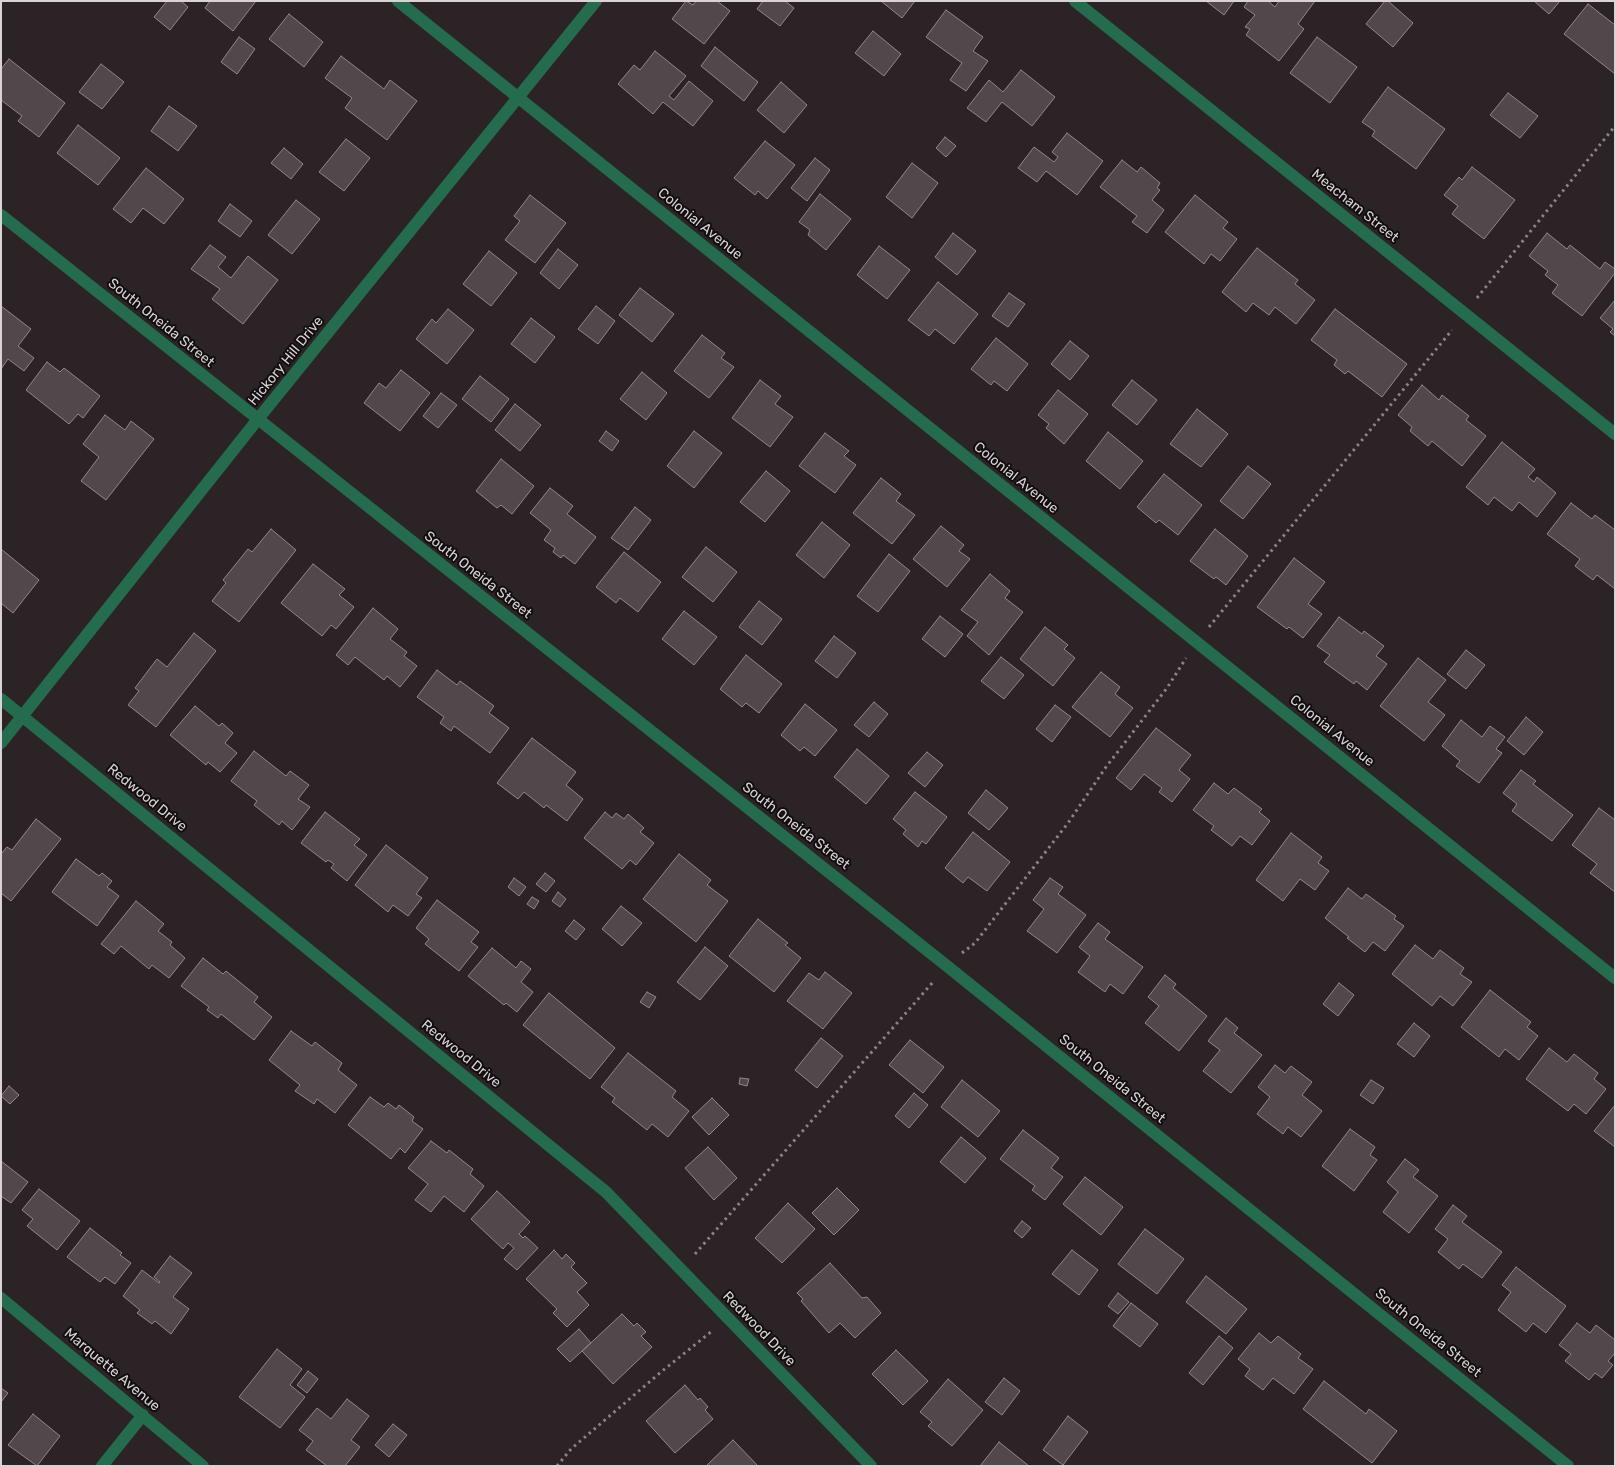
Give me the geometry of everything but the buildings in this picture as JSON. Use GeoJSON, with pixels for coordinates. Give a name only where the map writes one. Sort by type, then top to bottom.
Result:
{"type":"FeatureCollection","features":[{"type":"Feature","properties":{"kind":"street","name":"Colonial Avenue"},"geometry":{"type":"LineString","coordinates":[[398,1],[1615,978]]}},
{"type":"Feature","properties":{"kind":"street","name":"Hickory Hill Drive"},"geometry":{"type":"LineString","coordinates":[[1,743],[258,419],[596,1]]}},
{"type":"Feature","properties":{"kind":"street","name":"Meacham Street"},"geometry":{"type":"LineString","coordinates":[[1076,1],[1615,434]]}},
{"type":"Feature","properties":{"kind":"street","name":"South Oneida Street"},"geometry":{"type":"LineString","coordinates":[[1,215],[947,966],[1568,1466]]}},
{"type":"Feature","properties":{"kind":"street","name":"Redwood Drive"},"geometry":{"type":"LineString","coordinates":[[1,699],[606,1192],[871,1466]]}},
{"type":"Feature","properties":{"kind":"street","name":"Marquette Avenue"},"geometry":{"type":"LineString","coordinates":[[1,1298],[203,1466]]}},
{"type":"Feature","properties":{"kind":"street"},"geometry":{"type":"LineString","coordinates":[[102,1466],[143,1415]]}},
{"type":"Feature","properties":{"kind":"path"},"geometry":{"type":"LineString","coordinates":[[682,1270],[947,966],[975,943],[1068,823],[1106,767],[1167,688],[1196,642],[1465,314],[1615,126]]}},
{"type":"Feature","properties":{"kind":"path"},"geometry":{"type":"LineString","coordinates":[[557,1466],[571,1449],[728,1318]]}}]}
